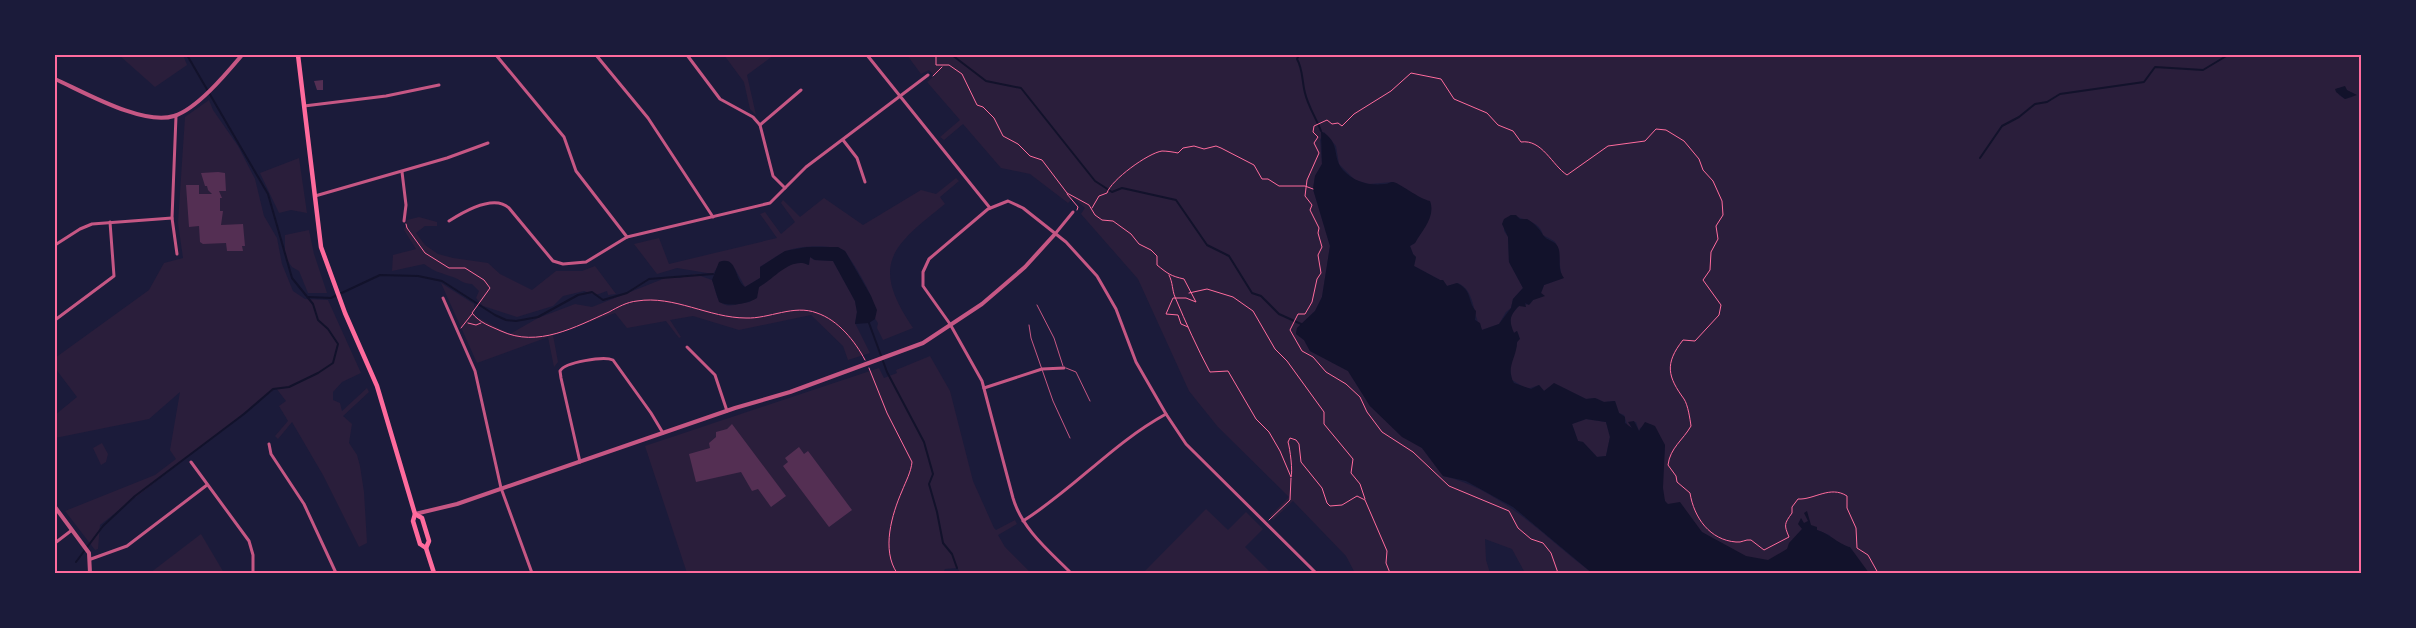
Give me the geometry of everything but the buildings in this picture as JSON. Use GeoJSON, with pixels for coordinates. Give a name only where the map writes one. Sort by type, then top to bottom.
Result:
{"type":"FeatureCollection","features":[{"type":"Feature","properties":{"kind":"main road"},"geometry":{"type":"LineString","coordinates":[[298,55],[321,247],[341,304],[378,386],[416,514],[413,521],[415,529],[420,544],[426,548],[434,573]]}},
{"type":"Feature","properties":{"kind":"main road"},"geometry":{"type":"LineString","coordinates":[[416,514],[422,518],[429,542],[426,548]]}},
{"type":"Feature","properties":{"kind":"street"},"geometry":{"type":"LineString","coordinates":[[55,79],[141,117],[156,119],[176,116],[205,95],[242,55]]}},
{"type":"Feature","properties":{"kind":"street"},"geometry":{"type":"LineString","coordinates":[[496,55],[564,137],[576,171],[627,237]]}},
{"type":"Feature","properties":{"kind":"street"},"geometry":{"type":"LineString","coordinates":[[596,55],[648,118],[713,217]]}},
{"type":"Feature","properties":{"kind":"street"},"geometry":{"type":"LineString","coordinates":[[687,55],[720,99],[753,116],[760,125],[773,176],[785,188]]}},
{"type":"Feature","properties":{"kind":"street"},"geometry":{"type":"LineString","coordinates":[[867,55],[990,208]]}},
{"type":"Feature","properties":{"kind":"street"},"geometry":{"type":"LineString","coordinates":[[450,221],[459,215],[486,204],[502,203],[509,208],[550,258],[563,264],[589,261],[627,237],[770,203],[806,167],[928,75]]}},
{"type":"Feature","properties":{"kind":"street"},"geometry":{"type":"LineString","coordinates":[[304,106],[386,96],[439,85]]}},
{"type":"Feature","properties":{"kind":"street"},"geometry":{"type":"LineString","coordinates":[[760,125],[801,90]]}},
{"type":"Feature","properties":{"kind":"street"},"geometry":{"type":"LineString","coordinates":[[176,116],[172,218],[178,254]]}},
{"type":"Feature","properties":{"kind":"street"},"geometry":{"type":"LineString","coordinates":[[843,140],[857,158],[865,182]]}},
{"type":"Feature","properties":{"kind":"street"},"geometry":{"type":"LineString","coordinates":[[314,196],[402,172],[488,143]]}},
{"type":"Feature","properties":{"kind":"street"},"geometry":{"type":"LineString","coordinates":[[402,172],[404,221]]}},
{"type":"Feature","properties":{"kind":"street"},"geometry":{"type":"LineString","coordinates":[[1071,573],[1023,521],[1014,503],[984,388],[950,324],[923,286],[924,267],[933,255],[990,208],[1004,202],[1016,203],[1085,261],[1108,293],[1136,362],[1186,444],[1316,573]]}},
{"type":"Feature","properties":{"kind":"street"},"geometry":{"type":"LineString","coordinates":[[416,514],[457,504],[727,411],[790,392],[923,343],[982,304],[1025,267],[1073,212]]}},
{"type":"Feature","properties":{"kind":"street"},"geometry":{"type":"LineString","coordinates":[[55,245],[86,226],[110,222],[172,218]]}},
{"type":"Feature","properties":{"kind":"street"},"geometry":{"type":"LineString","coordinates":[[55,320],[114,276],[110,222]]}},
{"type":"Feature","properties":{"kind":"street"},"geometry":{"type":"LineString","coordinates":[[443,298],[480,387],[501,488],[532,573]]}},
{"type":"Feature","properties":{"kind":"street"},"geometry":{"type":"LineString","coordinates":[[687,347],[715,375],[727,411]]}},
{"type":"Feature","properties":{"kind":"street"},"geometry":{"type":"LineString","coordinates":[[580,462],[561,378],[562,368],[566,365],[605,358],[612,360],[651,413],[663,433]]}},
{"type":"Feature","properties":{"kind":"street"},"geometry":{"type":"LineString","coordinates":[[984,388],[1042,368],[1064,368]]}},
{"type":"Feature","properties":{"kind":"street"},"geometry":{"type":"LineString","coordinates":[[1023,521],[1060,496],[1137,431],[1166,414]]}},
{"type":"Feature","properties":{"kind":"street"},"geometry":{"type":"LineString","coordinates":[[269,444],[271,454],[304,504],[336,573]]}},
{"type":"Feature","properties":{"kind":"street"},"geometry":{"type":"LineString","coordinates":[[190,462],[249,541],[254,555],[253,573]]}},
{"type":"Feature","properties":{"kind":"street"},"geometry":{"type":"LineString","coordinates":[[91,559],[114,553],[127,546],[207,485]]}},
{"type":"Feature","properties":{"kind":"street"},"geometry":{"type":"LineString","coordinates":[[55,507],[85,546],[91,559],[90,573]]}},
{"type":"Feature","properties":{"kind":"street"},"geometry":{"type":"LineString","coordinates":[[55,543],[72,530]]}},
{"type":"Feature","properties":{"kind":"lane"},"geometry":{"type":"LineString","coordinates":[[1038,305],[1054,338],[1064,368],[1076,372],[1090,402]]}},
{"type":"Feature","properties":{"kind":"lane"},"geometry":{"type":"LineString","coordinates":[[1029,325],[1031,338],[1053,401],[1070,438]]}},
{"type":"Feature","properties":{"kind":"path"},"geometry":{"type":"LineString","coordinates":[[936,55],[936,65],[949,65],[962,74],[977,105],[983,107],[994,118],[1003,136],[1018,144],[1030,156],[1042,160],[1078,207],[1076,213],[1073,212]]}},
{"type":"Feature","properties":{"kind":"path"},"geometry":{"type":"LineString","coordinates":[[928,75],[935,76],[943,66]]}},
{"type":"Feature","properties":{"kind":"path"},"geometry":{"type":"LineString","coordinates":[[1558,573],[1551,553],[1543,543],[1531,539],[1518,528],[1509,511],[1448,486],[1413,452],[1382,432],[1367,412],[1360,397],[1346,384],[1326,372],[1313,357],[1302,351],[1290,330],[1298,314],[1305,314],[1312,302],[1317,280],[1321,273],[1318,256],[1322,247],[1318,233],[1319,228],[1310,210],[1312,204],[1305,196],[1305,186],[1314,160],[1320,153],[1314,143],[1318,137],[1313,132],[1317,124],[1327,120],[1332,124],[1338,123],[1342,126],[1354,114],[1391,90],[1411,73],[1442,79],[1454,99],[1487,113],[1498,125],[1513,131],[1522,142],[1528,141],[1539,146],[1559,170],[1567,175],[1608,146],[1645,141],[1656,129],[1666,130],[1684,141],[1699,159],[1703,170],[1713,181],[1724,209],[1723,215],[1716,226],[1718,239],[1711,252],[1710,270],[1703,280],[1721,305],[1719,315],[1694,341],[1682,340],[1671,361],[1673,386],[1685,400],[1691,426],[1678,440],[1669,456],[1668,465],[1676,476],[1677,482],[1690,493],[1692,503],[1709,533],[1733,542],[1751,540],[1764,550],[1789,537],[1784,525],[1785,520],[1792,513],[1792,507],[1798,499],[1803,500],[1815,494],[1842,492],[1847,496],[1847,508],[1856,528],[1857,548],[1868,555],[1878,573]]}},
{"type":"Feature","properties":{"kind":"path"},"geometry":{"type":"LineString","coordinates":[[1091,209],[1099,196],[1106,192],[1110,184],[1127,170],[1160,151],[1178,153],[1183,148],[1194,146],[1204,149],[1216,146],[1227,150],[1254,165],[1262,179],[1268,179],[1278,185],[1305,186],[1313,189]]}},
{"type":"Feature","properties":{"kind":"path"},"geometry":{"type":"LineString","coordinates":[[1067,193],[1080,199],[1102,220],[1114,221],[1131,234],[1139,244],[1151,250],[1156,256],[1157,265],[1169,275],[1174,284],[1175,297],[1198,350],[1210,372],[1228,371],[1256,419],[1268,432],[1276,445],[1291,477]]}},
{"type":"Feature","properties":{"kind":"path"},"geometry":{"type":"LineString","coordinates":[[405,213],[407,228],[424,253],[449,268],[465,268],[484,280],[490,288],[466,323],[458,331]]}},
{"type":"Feature","properties":{"kind":"path"},"geometry":{"type":"LineString","coordinates":[[1169,275],[1184,279],[1189,293],[1196,303],[1186,298],[1175,297]]}},
{"type":"Feature","properties":{"kind":"path"},"geometry":{"type":"LineString","coordinates":[[1189,293],[1207,289],[1233,297],[1253,311],[1275,349],[1319,404],[1324,412],[1324,424],[1353,460],[1352,472],[1360,484],[1387,551],[1386,563],[1390,573]]}},
{"type":"Feature","properties":{"kind":"path"},"geometry":{"type":"LineString","coordinates":[[1175,297],[1169,304],[1166,316],[1178,315],[1181,324],[1189,327]]}},
{"type":"Feature","properties":{"kind":"path"},"geometry":{"type":"LineString","coordinates":[[473,312],[481,322],[513,336],[540,338],[572,328],[627,303],[647,300],[675,303],[734,318],[761,318],[794,310],[818,313],[840,327],[860,350],[874,376],[887,413],[912,462],[897,503],[890,533],[889,554],[897,573]]}},
{"type":"Feature","properties":{"kind":"path"},"geometry":{"type":"LineString","coordinates":[[466,323],[476,325],[481,322]]}},
{"type":"Feature","properties":{"kind":"path"},"geometry":{"type":"LineString","coordinates":[[1267,523],[1290,500],[1292,468],[1289,460],[1290,450],[1288,442],[1290,438],[1296,440],[1299,444],[1302,465],[1308,468],[1311,476],[1322,488],[1327,503],[1330,506],[1342,505],[1357,496],[1365,500]]}},
{"type":"Feature","properties":{"kind":"shaded area"},"geometry":{"type":"Polygon","coordinates":[[[119,55],[183,55],[187,65],[155,87],[119,55]]]}},
{"type":"Feature","properties":{"kind":"shaded area"},"geometry":{"type":"Polygon","coordinates":[[[724,55],[774,55],[747,75],[756,115],[750,109],[744,82],[724,55]]]}},
{"type":"Feature","properties":{"kind":"shaded area"},"geometry":{"type":"Polygon","coordinates":[[[907,55],[2361,55],[2361,573],[1868,573],[1829,535],[1817,530],[1802,529],[1788,548],[1772,563],[1732,554],[1668,507],[1661,493],[1665,445],[1651,424],[1640,428],[1639,431],[1636,422],[1629,422],[1632,428],[1628,427],[1624,415],[1619,413],[1615,401],[1604,402],[1595,398],[1586,399],[1555,384],[1544,391],[1539,385],[1527,389],[1512,380],[1510,368],[1519,336],[1517,331],[1514,333],[1510,319],[1513,312],[1519,306],[1530,304],[1533,300],[1543,296],[1541,293],[1544,285],[1563,278],[1558,248],[1554,241],[1543,235],[1541,230],[1534,224],[1511,215],[1504,227],[1508,237],[1509,262],[1523,288],[1513,299],[1511,308],[1506,312],[1499,324],[1482,330],[1471,297],[1464,287],[1458,283],[1447,286],[1443,280],[1414,266],[1416,257],[1410,246],[1415,243],[1426,225],[1431,204],[1393,182],[1369,184],[1355,180],[1339,164],[1336,146],[1324,132],[1320,140],[1322,164],[1315,176],[1313,189],[1330,246],[1322,297],[1315,311],[1297,328],[1296,334],[1304,340],[1310,351],[1348,371],[1370,406],[1402,436],[1422,448],[1443,476],[1465,483],[1504,503],[1592,573],[1525,573],[1512,549],[1485,539],[1486,560],[1490,573],[1355,573],[1346,556],[1293,501],[1273,520],[1270,516],[1289,497],[1218,427],[1189,391],[1138,279],[1081,214],[1085,208],[1073,198],[1068,203],[1030,174],[1001,168],[963,124],[944,140],[940,137],[960,120],[927,82],[934,76],[929,70],[921,74],[907,55]],[[2337,88],[2339,95],[2345,99],[2352,97],[2353,93],[2337,88]]]}},
{"type":"Feature","properties":{"kind":"shaded area"},"geometry":{"type":"Polygon","coordinates":[[[2345,86],[2347,90],[2357,95],[2345,99],[2336,92],[2335,89],[2345,86]]]}},
{"type":"Feature","properties":{"kind":"shaded area"},"geometry":{"type":"Polygon","coordinates":[[[209,100],[213,110],[238,146],[255,179],[264,216],[277,238],[282,264],[293,291],[305,299],[328,300],[361,373],[342,382],[333,392],[333,400],[340,403],[342,411],[367,388],[369,392],[343,416],[352,424],[349,443],[357,455],[364,492],[367,543],[359,547],[323,475],[292,422],[278,439],[275,436],[288,421],[279,406],[286,401],[276,388],[100,525],[98,549],[95,550],[65,511],[155,475],[176,459],[170,450],[180,392],[149,419],[55,438],[55,415],[77,397],[55,368],[55,358],[149,290],[164,263],[183,258],[178,223],[185,117],[209,100]]]}},
{"type":"Feature","properties":{"kind":"shaded area"},"geometry":{"type":"Polygon","coordinates":[[[1321,131],[1332,140],[1339,165],[1352,178],[1373,184],[1393,182],[1430,201],[1430,218],[1415,243],[1410,246],[1416,257],[1414,266],[1443,280],[1447,286],[1457,283],[1462,286],[1468,293],[1471,304],[1476,311],[1475,320],[1480,323],[1482,330],[1499,324],[1511,308],[1513,299],[1523,288],[1509,262],[1508,237],[1502,224],[1504,219],[1511,215],[1516,215],[1520,219],[1527,219],[1532,222],[1545,237],[1558,247],[1560,268],[1564,278],[1544,285],[1541,293],[1545,296],[1533,300],[1529,305],[1525,303],[1526,307],[1519,306],[1513,313],[1512,329],[1514,333],[1517,331],[1520,339],[1517,342],[1511,367],[1514,383],[1531,389],[1539,385],[1544,391],[1554,383],[1586,399],[1595,398],[1604,402],[1615,401],[1619,413],[1625,417],[1625,423],[1632,428],[1628,422],[1634,421],[1639,431],[1645,422],[1655,426],[1665,445],[1663,488],[1665,501],[1668,504],[1680,502],[1702,532],[1746,556],[1768,560],[1787,549],[1789,543],[1802,529],[1798,524],[1801,518],[1804,523],[1808,521],[1804,513],[1807,511],[1811,525],[1850,547],[1869,573],[1592,573],[1513,507],[1466,481],[1443,476],[1422,448],[1402,437],[1370,406],[1348,371],[1310,351],[1304,340],[1296,334],[1297,328],[1315,311],[1322,297],[1330,246],[1313,189],[1315,176],[1322,164],[1321,131]],[[1586,419],[1572,424],[1578,441],[1583,442],[1597,457],[1606,456],[1610,437],[1606,422],[1586,419]]]}},
{"type":"Feature","properties":{"kind":"shaded area"},"geometry":{"type":"Polygon","coordinates":[[[299,158],[307,213],[291,210],[279,213],[260,173],[299,158]]]}},
{"type":"Feature","properties":{"kind":"shaded area"},"geometry":{"type":"Polygon","coordinates":[[[956,178],[959,181],[940,197],[945,204],[911,233],[900,245],[893,258],[890,272],[892,288],[913,328],[883,340],[877,328],[878,323],[874,317],[875,311],[870,294],[845,251],[824,246],[798,248],[784,252],[760,267],[760,278],[745,287],[735,269],[721,261],[713,274],[677,268],[657,274],[634,244],[659,238],[669,264],[777,238],[760,214],[765,212],[781,234],[795,222],[781,203],[783,200],[800,217],[824,198],[863,225],[921,190],[936,194],[956,178]]]}},
{"type":"Feature","properties":{"kind":"shaded area"},"geometry":{"type":"Polygon","coordinates":[[[419,217],[437,222],[437,226],[425,226],[416,233],[425,245],[438,254],[488,263],[500,274],[532,290],[556,271],[582,271],[595,266],[616,294],[608,295],[607,291],[596,295],[584,291],[563,296],[553,306],[517,317],[483,306],[476,298],[479,291],[472,284],[464,283],[424,264],[392,271],[393,255],[416,249],[404,230],[407,220],[419,217]]]}},
{"type":"Feature","properties":{"kind":"shaded area"},"geometry":{"type":"Polygon","coordinates":[[[309,230],[314,254],[327,293],[308,293],[299,271],[292,267],[285,257],[285,235],[309,230]]]}},
{"type":"Feature","properties":{"kind":"shaded area"},"geometry":{"type":"Polygon","coordinates":[[[807,247],[838,247],[845,251],[871,296],[877,310],[875,319],[869,323],[855,324],[857,312],[855,301],[833,261],[815,260],[810,257],[809,265],[796,263],[789,266],[759,287],[757,298],[753,300],[733,305],[719,302],[712,280],[719,262],[730,262],[745,287],[760,278],[760,267],[785,251],[807,247]]]}},
{"type":"Feature","properties":{"kind":"shaded area"},"geometry":{"type":"Polygon","coordinates":[[[810,257],[814,260],[833,261],[855,301],[857,312],[855,323],[870,353],[848,360],[843,346],[811,315],[739,330],[693,316],[670,320],[681,337],[679,338],[666,321],[627,328],[615,313],[553,335],[558,362],[554,367],[548,337],[477,363],[441,283],[474,304],[475,316],[510,334],[538,318],[575,304],[592,307],[668,277],[679,278],[695,274],[712,280],[718,298],[725,305],[750,302],[761,285],[771,276],[801,261],[808,265],[810,257]]]}},
{"type":"Feature","properties":{"kind":"shaded area"},"geometry":{"type":"Polygon","coordinates":[[[930,356],[950,391],[973,481],[994,528],[996,530],[1015,520],[1017,524],[998,535],[1005,547],[1031,573],[961,573],[957,568],[945,569],[943,573],[687,573],[645,446],[879,368],[884,378],[897,373],[896,370],[930,356]]]}},
{"type":"Feature","properties":{"kind":"shaded area"},"geometry":{"type":"Polygon","coordinates":[[[1586,419],[1606,422],[1610,437],[1606,456],[1597,457],[1583,442],[1578,441],[1572,424],[1586,419]]]}},
{"type":"Feature","properties":{"kind":"shaded area"},"geometry":{"type":"Polygon","coordinates":[[[102,443],[108,454],[106,462],[101,465],[93,448],[102,443]]]}},
{"type":"Feature","properties":{"kind":"shaded area"},"geometry":{"type":"Polygon","coordinates":[[[1206,509],[1228,530],[1246,512],[1263,529],[1245,547],[1271,573],[1143,573],[1206,509]]]}},
{"type":"Feature","properties":{"kind":"shaded area"},"geometry":{"type":"Polygon","coordinates":[[[201,534],[224,573],[150,573],[201,534]]]}},
{"type":"Feature","properties":{"kind":"waterway"},"geometry":{"type":"LineString","coordinates":[[76,562],[103,526],[135,496],[244,414],[273,389],[289,387],[318,373],[333,363],[338,344],[328,329],[318,320],[313,304],[292,278],[268,194],[187,55]]}},
{"type":"Feature","properties":{"kind":"waterway"},"geometry":{"type":"LineString","coordinates":[[952,55],[986,81],[1021,88],[1095,181],[1112,192],[1122,188],[1176,200],[1207,245],[1229,256],[1252,293],[1261,296],[1279,314],[1301,324]]}},
{"type":"Feature","properties":{"kind":"waterway"},"geometry":{"type":"LineString","coordinates":[[1299,55],[1297,59],[1306,98],[1321,131]]}},
{"type":"Feature","properties":{"kind":"waterway"},"geometry":{"type":"LineString","coordinates":[[1980,158],[2002,126],[2019,117],[2035,104],[2047,102],[2060,94],[2144,82],[2155,67],[2203,70],[2228,55]]}},
{"type":"Feature","properties":{"kind":"waterway"},"geometry":{"type":"LineString","coordinates":[[308,297],[331,298],[380,275],[418,276],[442,281],[495,315],[506,320],[516,321],[538,317],[578,295],[592,292],[603,300],[627,293],[649,279],[713,274]]}},
{"type":"Feature","properties":{"kind":"waterway"},"geometry":{"type":"LineString","coordinates":[[869,323],[887,372],[924,442],[933,474],[929,484],[943,543],[952,554],[957,568]]}}]}
